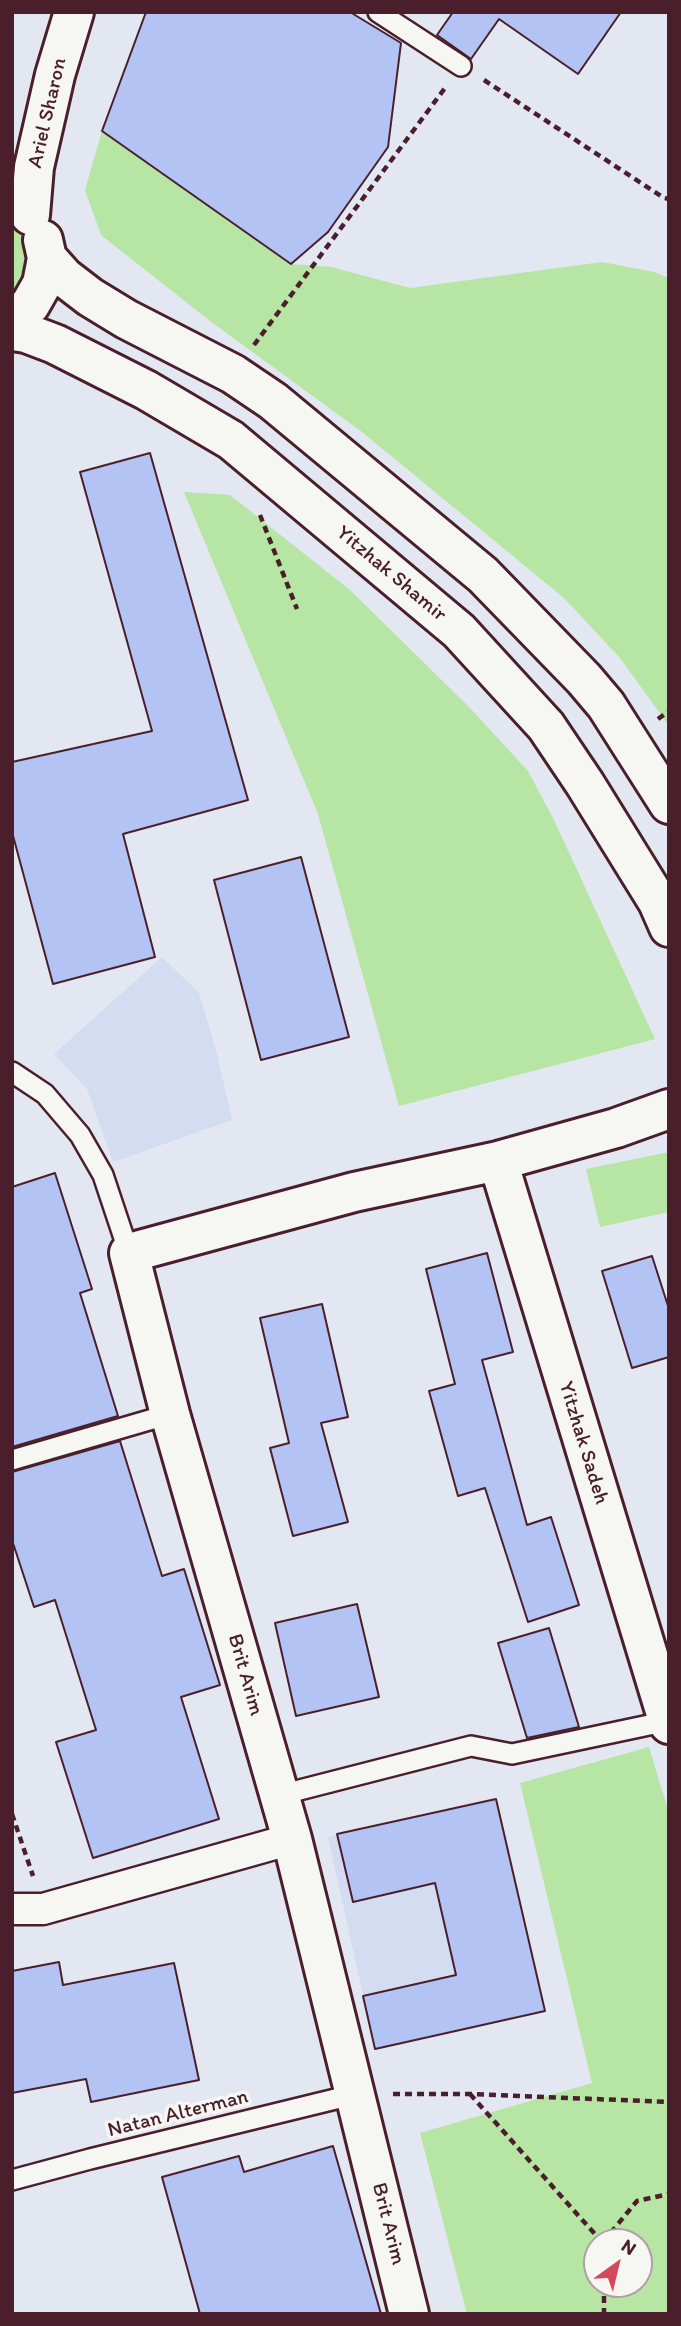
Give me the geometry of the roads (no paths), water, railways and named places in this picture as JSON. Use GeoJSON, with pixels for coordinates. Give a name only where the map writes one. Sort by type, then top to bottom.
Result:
{"type":"FeatureCollection","features":[{"type":"Feature","properties":{"kind":"street","name":"Ariel Sharon"},"geometry":{"type":"LineString","coordinates":[[21,207],[74,12]]}},
{"type":"Feature","properties":{"kind":"street"},"geometry":{"type":"LineString","coordinates":[[12,320],[30,305],[37,295],[43,284],[47,258],[43,236],[21,207]]}},
{"type":"Feature","properties":{"kind":"street"},"geometry":{"type":"LineString","coordinates":[[47,258],[64,277],[90,297],[233,374],[273,401],[483,575],[606,705],[669,804]]}},
{"type":"Feature","properties":{"kind":"street","name":"Yitzhak Shamir"},"geometry":{"type":"LineString","coordinates":[[12,331],[26,333],[55,344],[146,390],[231,440],[459,631],[546,726],[650,890],[669,927]]}},
{"type":"Feature","properties":{"kind":"street"},"geometry":{"type":"LineString","coordinates":[[129,1253],[354,1192],[498,1161],[616,1128],[669,1109]]}},
{"type":"Feature","properties":{"kind":"street"},"geometry":{"type":"LineString","coordinates":[[616,1128],[669,1129]]}},
{"type":"Feature","properties":{"kind":"street","name":"Yitzhak Sadeh"},"geometry":{"type":"LineString","coordinates":[[498,1161],[668,1723]]}},
{"type":"Feature","properties":{"kind":"street","name":"Brit Arim"},"geometry":{"type":"LineString","coordinates":[[129,1253],[170,1415],[292,1839],[410,2314]]}},
{"type":"Feature","properties":{"kind":"street"},"geometry":{"type":"LineString","coordinates":[[12,1909],[43,1909],[292,1839]]}},
{"type":"Feature","properties":{"kind":"lane"},"geometry":{"type":"LineString","coordinates":[[378,12],[461,66]]}},
{"type":"Feature","properties":{"kind":"lane","name":"Brit Arim"},"geometry":{"type":"LineString","coordinates":[[12,1072],[46,1094],[80,1135],[103,1175],[129,1253]]}},
{"type":"Feature","properties":{"kind":"lane"},"geometry":{"type":"LineString","coordinates":[[12,1460],[170,1415]]}},
{"type":"Feature","properties":{"kind":"lane"},"geometry":{"type":"LineString","coordinates":[[280,1795],[471,1746],[512,1754],[668,1723]]}},
{"type":"Feature","properties":{"kind":"lane","name":"Natan Alterman"},"geometry":{"type":"LineString","coordinates":[[12,2180],[356,2094]]}}]}
